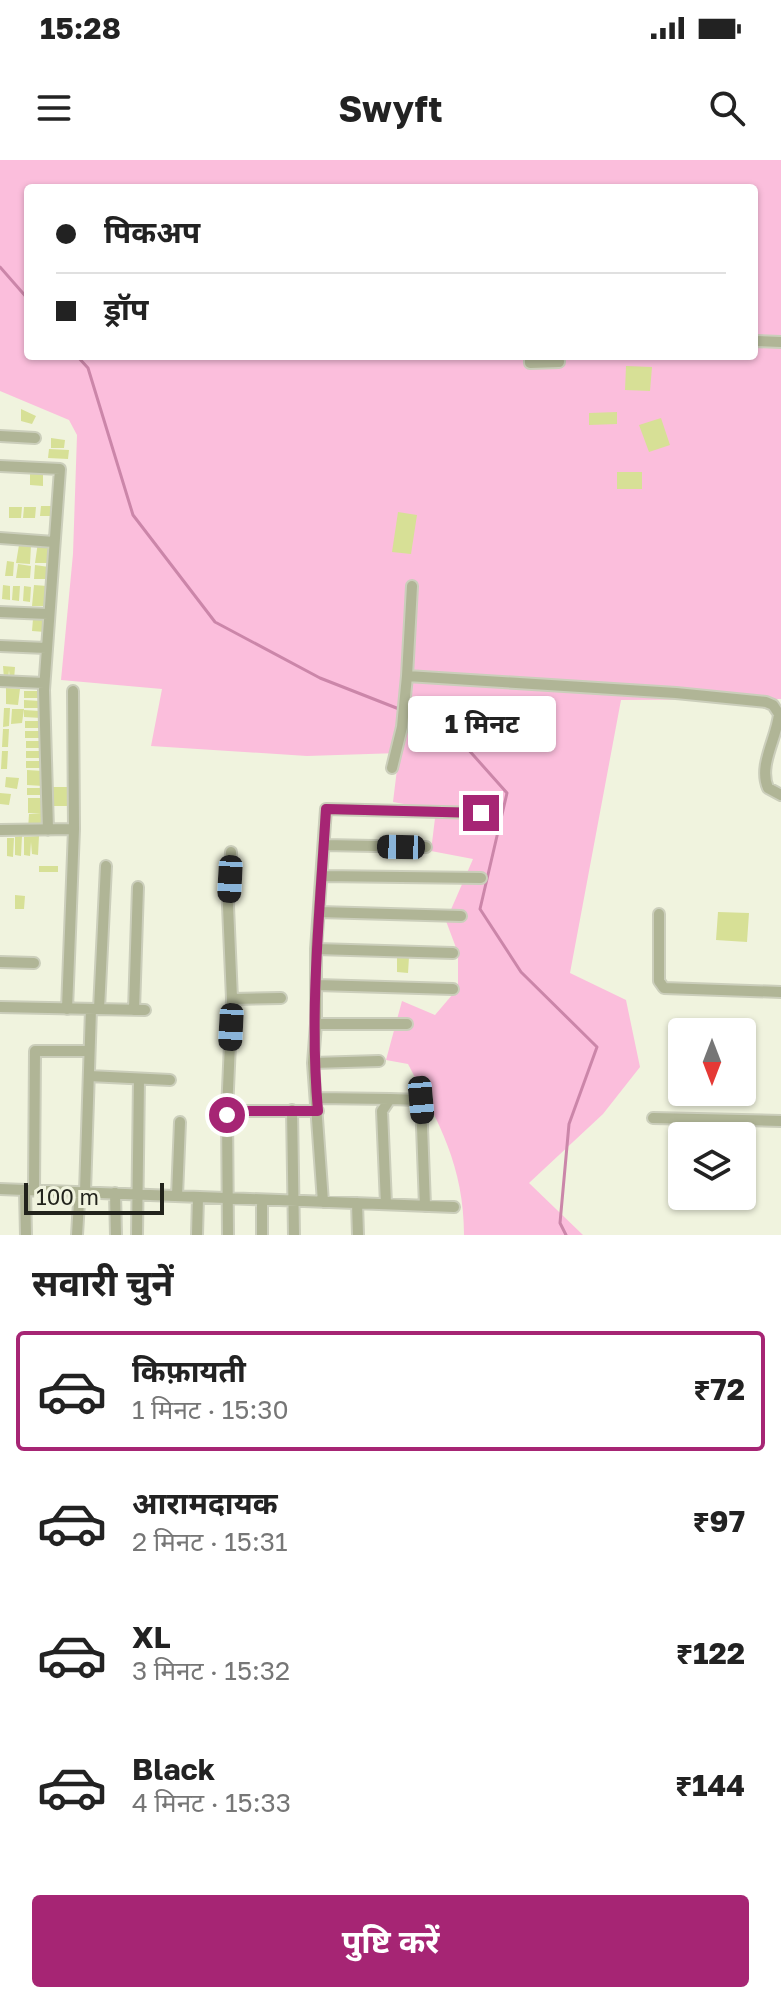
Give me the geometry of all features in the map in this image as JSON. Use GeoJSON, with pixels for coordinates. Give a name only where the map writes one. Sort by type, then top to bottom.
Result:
{"type":"FeatureCollection","features":[{"type":"Feature","properties":{"kind":"street"},"geometry":{"type":"LineString","coordinates":[[758,341],[781,342]]}},
{"type":"Feature","properties":{"kind":"street"},"geometry":{"type":"LineString","coordinates":[[530,360],[530,363],[559,360]]}},
{"type":"Feature","properties":{"kind":"street"},"geometry":{"type":"LineString","coordinates":[[0,436],[35,438]]}},
{"type":"Feature","properties":{"kind":"street"},"geometry":{"type":"LineString","coordinates":[[0,466],[60,469],[44,683],[48,830]]}},
{"type":"Feature","properties":{"kind":"street"},"geometry":{"type":"LineString","coordinates":[[0,538],[54,542]]}},
{"type":"Feature","properties":{"kind":"street"},"geometry":{"type":"LineString","coordinates":[[392,768],[402,727],[412,586]]}},
{"type":"Feature","properties":{"kind":"street"},"geometry":{"type":"LineString","coordinates":[[0,612],[48,614]]}},
{"type":"Feature","properties":{"kind":"street"},"geometry":{"type":"LineString","coordinates":[[0,646],[46,648]]}},
{"type":"Feature","properties":{"kind":"street"},"geometry":{"type":"LineString","coordinates":[[407,676],[676,693],[766,702],[773,705],[779,714],[765,781],[768,788],[781,795]]}},
{"type":"Feature","properties":{"kind":"street"},"geometry":{"type":"LineString","coordinates":[[0,681],[44,683]]}},
{"type":"Feature","properties":{"kind":"street"},"geometry":{"type":"LineString","coordinates":[[67,1009],[74,829],[73,691]]}},
{"type":"Feature","properties":{"kind":"street"},"geometry":{"type":"LineString","coordinates":[[323,1202],[313,1063],[316,949],[326,809],[481,813]]}},
{"type":"Feature","properties":{"kind":"street"},"geometry":{"type":"LineString","coordinates":[[0,830],[74,829]]}},
{"type":"Feature","properties":{"kind":"street"},"geometry":{"type":"LineString","coordinates":[[324,845],[426,847]]}},
{"type":"Feature","properties":{"kind":"street"},"geometry":{"type":"LineString","coordinates":[[228,1235],[227,1113],[232,999],[228,906],[231,852]]}},
{"type":"Feature","properties":{"kind":"street"},"geometry":{"type":"LineString","coordinates":[[77,1235],[79,1202],[85,1192],[89,1051],[106,866]]}},
{"type":"Feature","properties":{"kind":"street"},"geometry":{"type":"LineString","coordinates":[[322,876],[481,878]]}},
{"type":"Feature","properties":{"kind":"street"},"geometry":{"type":"LineString","coordinates":[[0,1007],[140,1010],[138,887]]}},
{"type":"Feature","properties":{"kind":"street"},"geometry":{"type":"LineString","coordinates":[[319,912],[461,916]]}},
{"type":"Feature","properties":{"kind":"street"},"geometry":{"type":"LineString","coordinates":[[659,914],[659,981],[664,988],[781,992]]}},
{"type":"Feature","properties":{"kind":"street"},"geometry":{"type":"LineString","coordinates":[[316,949],[453,953]]}},
{"type":"Feature","properties":{"kind":"street"},"geometry":{"type":"LineString","coordinates":[[0,962],[34,963]]}},
{"type":"Feature","properties":{"kind":"street"},"geometry":{"type":"LineString","coordinates":[[317,985],[453,989]]}},
{"type":"Feature","properties":{"kind":"street"},"geometry":{"type":"LineString","coordinates":[[232,999],[281,998]]}},
{"type":"Feature","properties":{"kind":"street"},"geometry":{"type":"LineString","coordinates":[[316,1024],[407,1024]]}},
{"type":"Feature","properties":{"kind":"street"},"geometry":{"type":"LineString","coordinates":[[26,1235],[35,1051],[89,1051]]}},
{"type":"Feature","properties":{"kind":"street"},"geometry":{"type":"LineString","coordinates":[[313,1063],[379,1061]]}},
{"type":"Feature","properties":{"kind":"street"},"geometry":{"type":"LineString","coordinates":[[89,1076],[170,1080]]}},
{"type":"Feature","properties":{"kind":"street"},"geometry":{"type":"LineString","coordinates":[[137,1235],[139,1079]]}},
{"type":"Feature","properties":{"kind":"street"},"geometry":{"type":"LineString","coordinates":[[317,1098],[421,1100],[425,1206]]}},
{"type":"Feature","properties":{"kind":"street"},"geometry":{"type":"LineString","coordinates":[[386,1204],[382,1111],[390,1099]]}},
{"type":"Feature","properties":{"kind":"street"},"geometry":{"type":"LineString","coordinates":[[292,1110],[294,1235]]}},
{"type":"Feature","properties":{"kind":"street"},"geometry":{"type":"LineString","coordinates":[[213,1116],[318,1111]]}},
{"type":"Feature","properties":{"kind":"street"},"geometry":{"type":"LineString","coordinates":[[653,1118],[781,1121]]}},
{"type":"Feature","properties":{"kind":"street"},"geometry":{"type":"LineString","coordinates":[[177,1196],[180,1122]]}},
{"type":"Feature","properties":{"kind":"street"},"geometry":{"type":"LineString","coordinates":[[0,1189],[454,1207]]}},
{"type":"Feature","properties":{"kind":"street"},"geometry":{"type":"LineString","coordinates":[[115,1193],[116,1235]]}},
{"type":"Feature","properties":{"kind":"street"},"geometry":{"type":"LineString","coordinates":[[197,1235],[198,1197]]}},
{"type":"Feature","properties":{"kind":"street"},"geometry":{"type":"LineString","coordinates":[[262,1200],[262,1235]]}},
{"type":"Feature","properties":{"kind":"street"},"geometry":{"type":"LineString","coordinates":[[357,1203],[358,1235]]}},
{"type":"Feature","properties":{"kind":"shaded area"},"geometry":{"type":"Polygon","coordinates":[[[0,160],[781,160],[781,699],[621,700],[570,973],[626,1000],[640,1067],[603,1114],[529,1183],[583,1235],[464,1235],[460,1187],[448,1146],[408,1064],[386,1060],[402,1001],[435,1015],[458,988],[458,953],[446,921],[473,859],[431,851],[436,810],[393,802],[399,753],[307,756],[151,746],[162,689],[61,680],[73,554],[77,435],[69,420],[0,391],[0,160]]]}},
{"type":"Feature","properties":{"kind":"building"},"geometry":{"type":"Polygon","coordinates":[[[626,366],[652,367],[650,391],[625,390],[626,366]]]}},
{"type":"Feature","properties":{"kind":"building"},"geometry":{"type":"Polygon","coordinates":[[[21,409],[36,416],[32,424],[21,421],[21,409]]]}},
{"type":"Feature","properties":{"kind":"building"},"geometry":{"type":"Polygon","coordinates":[[[617,412],[617,424],[589,425],[589,413],[617,412]]]}},
{"type":"Feature","properties":{"kind":"building"},"geometry":{"type":"Polygon","coordinates":[[[661,418],[670,445],[649,452],[639,425],[661,418]]]}},
{"type":"Feature","properties":{"kind":"building"},"geometry":{"type":"Polygon","coordinates":[[[51,438],[65,440],[64,448],[51,448],[51,438]]]}},
{"type":"Feature","properties":{"kind":"building"},"geometry":{"type":"Polygon","coordinates":[[[49,449],[69,450],[68,459],[48,458],[49,449]]]}},
{"type":"Feature","properties":{"kind":"building"},"geometry":{"type":"Polygon","coordinates":[[[30,472],[43,473],[43,486],[30,485],[30,472]]]}},
{"type":"Feature","properties":{"kind":"building"},"geometry":{"type":"Polygon","coordinates":[[[617,472],[642,472],[642,489],[617,489],[617,472]]]}},
{"type":"Feature","properties":{"kind":"building"},"geometry":{"type":"Polygon","coordinates":[[[41,506],[53,506],[52,516],[40,516],[41,506]]]}},
{"type":"Feature","properties":{"kind":"building"},"geometry":{"type":"Polygon","coordinates":[[[9,507],[22,507],[21,518],[9,518],[9,507]]]}},
{"type":"Feature","properties":{"kind":"building"},"geometry":{"type":"Polygon","coordinates":[[[24,507],[36,507],[35,518],[23,518],[24,507]]]}},
{"type":"Feature","properties":{"kind":"building"},"geometry":{"type":"Polygon","coordinates":[[[398,512],[417,515],[411,554],[392,552],[398,512]]]}},
{"type":"Feature","properties":{"kind":"building"},"geometry":{"type":"Polygon","coordinates":[[[38,542],[51,543],[50,563],[35,563],[38,542]]]}},
{"type":"Feature","properties":{"kind":"building"},"geometry":{"type":"Polygon","coordinates":[[[19,545],[31,545],[30,564],[16,563],[19,545]]]}},
{"type":"Feature","properties":{"kind":"building"},"geometry":{"type":"Polygon","coordinates":[[[7,561],[14,562],[13,576],[5,576],[7,561]]]}},
{"type":"Feature","properties":{"kind":"building"},"geometry":{"type":"Polygon","coordinates":[[[18,564],[31,566],[30,578],[16,578],[18,564]]]}},
{"type":"Feature","properties":{"kind":"building"},"geometry":{"type":"Polygon","coordinates":[[[35,565],[49,567],[48,579],[34,579],[35,565]]]}},
{"type":"Feature","properties":{"kind":"building"},"geometry":{"type":"Polygon","coordinates":[[[3,585],[10,586],[10,600],[2,599],[3,585]]]}},
{"type":"Feature","properties":{"kind":"building"},"geometry":{"type":"Polygon","coordinates":[[[34,585],[47,586],[46,606],[32,606],[34,585]]]}},
{"type":"Feature","properties":{"kind":"building"},"geometry":{"type":"Polygon","coordinates":[[[13,586],[20,586],[19,601],[12,600],[13,586]]]}},
{"type":"Feature","properties":{"kind":"building"},"geometry":{"type":"Polygon","coordinates":[[[24,586],[31,587],[30,602],[23,601],[24,586]]]}},
{"type":"Feature","properties":{"kind":"building"},"geometry":{"type":"Polygon","coordinates":[[[33,619],[46,620],[45,632],[32,631],[33,619]]]}},
{"type":"Feature","properties":{"kind":"building"},"geometry":{"type":"Polygon","coordinates":[[[3,666],[15,667],[14,680],[10,679],[9,670],[8,680],[4,679],[3,666]]]}},
{"type":"Feature","properties":{"kind":"building"},"geometry":{"type":"Polygon","coordinates":[[[6,688],[20,689],[18,705],[6,704],[6,688]]]}},
{"type":"Feature","properties":{"kind":"building"},"geometry":{"type":"Polygon","coordinates":[[[24,691],[40,691],[40,698],[24,698],[24,691]]]}},
{"type":"Feature","properties":{"kind":"building"},"geometry":{"type":"Polygon","coordinates":[[[24,700],[40,701],[40,708],[24,708],[24,700]]]}},
{"type":"Feature","properties":{"kind":"building"},"geometry":{"type":"Polygon","coordinates":[[[4,708],[10,708],[9,726],[3,727],[4,708]]]}},
{"type":"Feature","properties":{"kind":"building"},"geometry":{"type":"Polygon","coordinates":[[[12,709],[24,709],[22,723],[11,724],[12,709]]]}},
{"type":"Feature","properties":{"kind":"building"},"geometry":{"type":"Polygon","coordinates":[[[24,710],[40,711],[41,718],[24,717],[24,710]]]}},
{"type":"Feature","properties":{"kind":"building"},"geometry":{"type":"Polygon","coordinates":[[[25,721],[41,721],[42,728],[25,728],[25,721]]]}},
{"type":"Feature","properties":{"kind":"building"},"geometry":{"type":"Polygon","coordinates":[[[3,729],[9,729],[8,747],[2,747],[3,729]]]}},
{"type":"Feature","properties":{"kind":"building"},"geometry":{"type":"Polygon","coordinates":[[[25,731],[41,731],[41,738],[25,738],[25,731]]]}},
{"type":"Feature","properties":{"kind":"building"},"geometry":{"type":"Polygon","coordinates":[[[26,741],[42,741],[42,748],[26,748],[26,741]]]}},
{"type":"Feature","properties":{"kind":"building"},"geometry":{"type":"Polygon","coordinates":[[[2,751],[8,751],[7,769],[1,769],[2,751]]]}},
{"type":"Feature","properties":{"kind":"building"},"geometry":{"type":"Polygon","coordinates":[[[26,751],[43,751],[43,758],[26,758],[26,751]]]}},
{"type":"Feature","properties":{"kind":"building"},"geometry":{"type":"Polygon","coordinates":[[[26,761],[42,761],[43,768],[26,768],[26,761]]]}},
{"type":"Feature","properties":{"kind":"building"},"geometry":{"type":"Polygon","coordinates":[[[27,770],[43,771],[43,786],[27,785],[27,770]]]}},
{"type":"Feature","properties":{"kind":"building"},"geometry":{"type":"Polygon","coordinates":[[[6,777],[19,778],[17,789],[5,787],[6,777]]]}},
{"type":"Feature","properties":{"kind":"building"},"geometry":{"type":"Polygon","coordinates":[[[49,787],[73,787],[73,806],[50,806],[49,787]]]}},
{"type":"Feature","properties":{"kind":"building"},"geometry":{"type":"Polygon","coordinates":[[[27,788],[43,788],[43,795],[27,795],[27,788]]]}},
{"type":"Feature","properties":{"kind":"building"},"geometry":{"type":"Polygon","coordinates":[[[0,793],[11,794],[9,805],[0,804],[0,793]]]}},
{"type":"Feature","properties":{"kind":"building"},"geometry":{"type":"Polygon","coordinates":[[[28,798],[44,798],[45,829],[28,829],[29,814],[41,813],[28,813],[28,798]]]}},
{"type":"Feature","properties":{"kind":"building"},"geometry":{"type":"Polygon","coordinates":[[[22,836],[21,856],[15,855],[15,837],[22,836]]]}},
{"type":"Feature","properties":{"kind":"building"},"geometry":{"type":"Polygon","coordinates":[[[39,836],[38,855],[32,854],[31,842],[30,856],[24,855],[24,837],[39,836]]]}},
{"type":"Feature","properties":{"kind":"building"},"geometry":{"type":"Polygon","coordinates":[[[7,838],[14,838],[13,857],[7,856],[7,838]]]}},
{"type":"Feature","properties":{"kind":"building"},"geometry":{"type":"Polygon","coordinates":[[[39,866],[58,866],[58,872],[39,872],[39,866]]]}},
{"type":"Feature","properties":{"kind":"building"},"geometry":{"type":"Polygon","coordinates":[[[15,895],[25,896],[24,909],[15,909],[15,895]]]}},
{"type":"Feature","properties":{"kind":"building"},"geometry":{"type":"Polygon","coordinates":[[[718,912],[749,913],[747,942],[716,940],[718,912]]]}},
{"type":"Feature","properties":{"kind":"building"},"geometry":{"type":"Polygon","coordinates":[[[397,956],[409,957],[408,973],[397,972],[397,956]]]}},
{"type":"Feature","properties":{"kind":"waterway"},"geometry":{"type":"LineString","coordinates":[[0,267],[24,294]]}},
{"type":"Feature","properties":{"kind":"waterway"},"geometry":{"type":"LineString","coordinates":[[81,360],[88,368],[133,515],[215,622],[320,678],[450,729],[507,793],[480,909],[521,972],[597,1047],[569,1124],[560,1223],[566,1235]]}},
{"type":"Feature","properties":{"kind":"route"},"geometry":{"type":"LineString","coordinates":[[227,1115],[227,1111],[318,1111],[313,1063],[316,949],[326,809],[481,813]]}}]}
